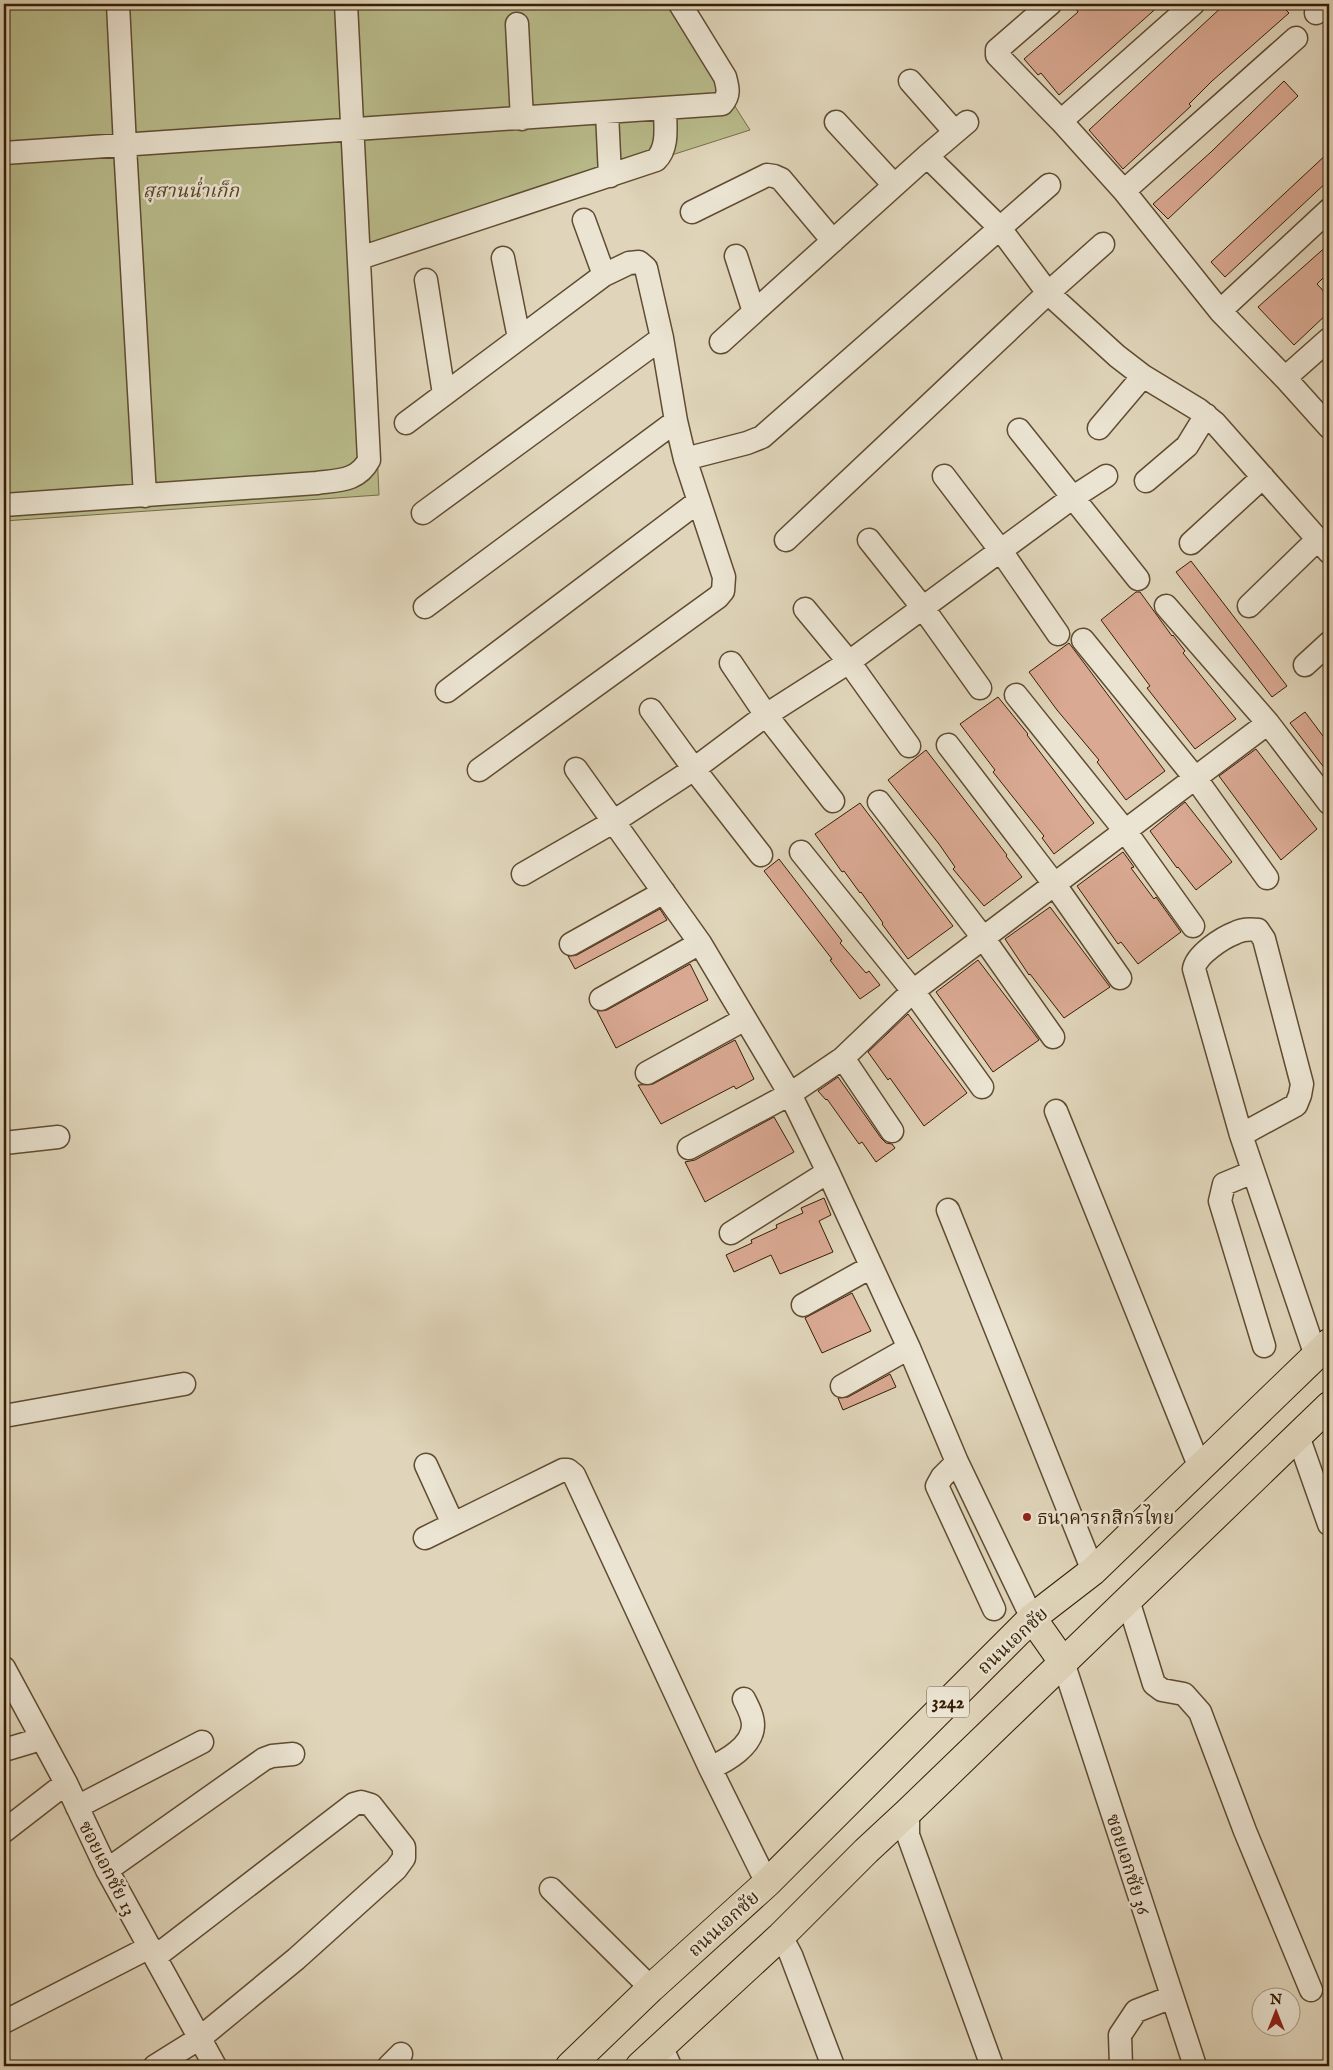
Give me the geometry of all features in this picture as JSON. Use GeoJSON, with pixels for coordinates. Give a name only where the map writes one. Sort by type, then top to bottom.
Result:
{"type":"FeatureCollection","features":[{"type":"Feature","properties":{"kind":"main road","name":"ถนนเอกชัย"},"geometry":{"type":"LineString","coordinates":[[570,2066],[651,1988],[767,1883],[1032,1618],[1093,1571],[1322,1350]]}},
{"type":"Feature","properties":{"kind":"main road","name":"3242"},"geometry":{"type":"LineString","coordinates":[[640,2066],[665,2056],[866,1851],[1329,1406]]}},
{"type":"Feature","properties":{"kind":"main road"},"geometry":{"type":"LineString","coordinates":[[1032,1618],[1063,1662]]}},
{"type":"Feature","properties":{"kind":"street"},"geometry":{"type":"LineString","coordinates":[[118,4],[124,146],[145,496]]}},
{"type":"Feature","properties":{"kind":"street"},"geometry":{"type":"LineString","coordinates":[[4,505],[317,484],[357,475],[365,468],[369,460],[354,130],[346,4]]}},
{"type":"Feature","properties":{"kind":"street"},"geometry":{"type":"LineString","coordinates":[[4,153],[722,104],[727,98],[728,89],[725,77],[680,4]]}},
{"type":"Feature","properties":{"kind":"street"},"geometry":{"type":"LineString","coordinates":[[1050,4],[996,52],[1124,191],[1220,311],[1329,427]]}},
{"type":"Feature","properties":{"kind":"street"},"geometry":{"type":"LineString","coordinates":[[1061,121],[1193,4]]}},
{"type":"Feature","properties":{"kind":"street"},"geometry":{"type":"LineString","coordinates":[[517,24],[522,119]]}},
{"type":"Feature","properties":{"kind":"street"},"geometry":{"type":"LineString","coordinates":[[1124,191],[1296,38]]}},
{"type":"Feature","properties":{"kind":"street"},"geometry":{"type":"LineString","coordinates":[[721,342],[894,185],[961,127],[910,81]]}},
{"type":"Feature","properties":{"kind":"street"},"geometry":{"type":"LineString","coordinates":[[360,258],[656,160],[662,155],[665,146],[665,109]]}},
{"type":"Feature","properties":{"kind":"street"},"geometry":{"type":"LineString","coordinates":[[607,113],[610,176]]}},
{"type":"Feature","properties":{"kind":"street"},"geometry":{"type":"LineString","coordinates":[[836,122],[894,185]]}},
{"type":"Feature","properties":{"kind":"street"},"geometry":{"type":"LineString","coordinates":[[927,156],[999,228],[1048,292],[1117,356],[1143,376],[1206,415],[1324,545],[1249,606]]}},
{"type":"Feature","properties":{"kind":"street"},"geometry":{"type":"LineString","coordinates":[[692,212],[767,175],[774,176],[780,180],[833,242]]}},
{"type":"Feature","properties":{"kind":"street"},"geometry":{"type":"LineString","coordinates":[[685,458],[747,443],[762,437],[1049,185]]}},
{"type":"Feature","properties":{"kind":"street"},"geometry":{"type":"LineString","coordinates":[[1220,311],[1329,210]]}},
{"type":"Feature","properties":{"kind":"street"},"geometry":{"type":"LineString","coordinates":[[584,220],[604,275]]}},
{"type":"Feature","properties":{"kind":"street"},"geometry":{"type":"LineString","coordinates":[[786,540],[1048,292],[1103,244]]}},
{"type":"Feature","properties":{"kind":"street"},"geometry":{"type":"LineString","coordinates":[[736,256],[754,312]]}},
{"type":"Feature","properties":{"kind":"street"},"geometry":{"type":"LineString","coordinates":[[504,258],[519,338]]}},
{"type":"Feature","properties":{"kind":"street"},"geometry":{"type":"LineString","coordinates":[[406,423],[604,275],[629,263],[639,262],[646,268],[662,338],[676,421],[685,458],[724,577],[724,591],[479,770]]}},
{"type":"Feature","properties":{"kind":"street"},"geometry":{"type":"LineString","coordinates":[[426,280],[444,394]]}},
{"type":"Feature","properties":{"kind":"street"},"geometry":{"type":"LineString","coordinates":[[423,513],[662,338]]}},
{"type":"Feature","properties":{"kind":"street"},"geometry":{"type":"LineString","coordinates":[[1285,378],[1329,339]]}},
{"type":"Feature","properties":{"kind":"street"},"geometry":{"type":"LineString","coordinates":[[1099,428],[1143,376]]}},
{"type":"Feature","properties":{"kind":"street"},"geometry":{"type":"LineString","coordinates":[[1146,481],[1187,446],[1206,415]]}},
{"type":"Feature","properties":{"kind":"street"},"geometry":{"type":"LineString","coordinates":[[425,607],[676,421]]}},
{"type":"Feature","properties":{"kind":"street"},"geometry":{"type":"LineString","coordinates":[[1019,430],[1138,579]]}},
{"type":"Feature","properties":{"kind":"street"},"geometry":{"type":"LineString","coordinates":[[944,476],[1001,551],[1058,634]]}},
{"type":"Feature","properties":{"kind":"street"},"geometry":{"type":"LineString","coordinates":[[524,874],[614,822],[694,769],[766,715],[849,662],[1072,498],[1106,476]]}},
{"type":"Feature","properties":{"kind":"street"},"geometry":{"type":"LineString","coordinates":[[1191,543],[1263,477]]}},
{"type":"Feature","properties":{"kind":"street"},"geometry":{"type":"LineString","coordinates":[[447,691],[699,501]]}},
{"type":"Feature","properties":{"kind":"street"},"geometry":{"type":"LineString","coordinates":[[869,540],[924,608],[980,688]]}},
{"type":"Feature","properties":{"kind":"street"},"geometry":{"type":"LineString","coordinates":[[1166,606],[1268,723],[1329,803]]}},
{"type":"Feature","properties":{"kind":"street"},"geometry":{"type":"LineString","coordinates":[[805,609],[849,662],[910,746]]}},
{"type":"Feature","properties":{"kind":"street"},"geometry":{"type":"LineString","coordinates":[[1083,640],[1196,778],[1267,878]]}},
{"type":"Feature","properties":{"kind":"street"},"geometry":{"type":"LineString","coordinates":[[1304,666],[1329,643]]}},
{"type":"Feature","properties":{"kind":"street"},"geometry":{"type":"LineString","coordinates":[[731,663],[766,715],[833,801]]}},
{"type":"Feature","properties":{"kind":"street"},"geometry":{"type":"LineString","coordinates":[[1016,695],[1126,832],[1193,926]]}},
{"type":"Feature","properties":{"kind":"street"},"geometry":{"type":"LineString","coordinates":[[651,710],[761,855]]}},
{"type":"Feature","properties":{"kind":"street"},"geometry":{"type":"LineString","coordinates":[[689,1148],[790,1094],[843,1058],[913,991],[1056,885],[1268,723]]}},
{"type":"Feature","properties":{"kind":"street"},"geometry":{"type":"LineString","coordinates":[[948,745],[1056,885],[1120,978]]}},
{"type":"Feature","properties":{"kind":"street"},"geometry":{"type":"LineString","coordinates":[[576,769],[700,943],[790,1094],[828,1172],[909,1348],[958,1462],[1032,1618]]}},
{"type":"Feature","properties":{"kind":"street"},"geometry":{"type":"LineString","coordinates":[[879,802],[984,939],[1053,1037]]}},
{"type":"Feature","properties":{"kind":"street"},"geometry":{"type":"LineString","coordinates":[[801,852],[913,991],[982,1087]]}},
{"type":"Feature","properties":{"kind":"street"},"geometry":{"type":"LineString","coordinates":[[572,944],[664,892]]}},
{"type":"Feature","properties":{"kind":"street"},"geometry":{"type":"LineString","coordinates":[[1241,1135],[1296,1105],[1302,1084],[1264,939],[1258,930],[1249,929],[1235,932],[1204,952],[1194,963],[1194,969],[1241,1135],[1253,1172],[1322,1350]]}},
{"type":"Feature","properties":{"kind":"street"},"geometry":{"type":"LineString","coordinates":[[601,999],[700,943]]}},
{"type":"Feature","properties":{"kind":"street"},"geometry":{"type":"LineString","coordinates":[[647,1073],[745,1019]]}},
{"type":"Feature","properties":{"kind":"street"},"geometry":{"type":"LineString","coordinates":[[843,1058],[892,1131]]}},
{"type":"Feature","properties":{"kind":"street"},"geometry":{"type":"LineString","coordinates":[[1056,1111],[1200,1468]]}},
{"type":"Feature","properties":{"kind":"street"},"geometry":{"type":"LineString","coordinates":[[4,1143],[58,1137]]}},
{"type":"Feature","properties":{"kind":"street"},"geometry":{"type":"LineString","coordinates":[[731,1232],[828,1172]]}},
{"type":"Feature","properties":{"kind":"street"},"geometry":{"type":"LineString","coordinates":[[1253,1172],[1224,1184],[1220,1201],[1264,1346]]}},
{"type":"Feature","properties":{"kind":"street"},"geometry":{"type":"LineString","coordinates":[[948,1210],[1093,1571]]}},
{"type":"Feature","properties":{"kind":"street"},"geometry":{"type":"LineString","coordinates":[[803,1305],[871,1267]]}},
{"type":"Feature","properties":{"kind":"street"},"geometry":{"type":"LineString","coordinates":[[842,1386],[909,1348]]}},
{"type":"Feature","properties":{"kind":"street"},"geometry":{"type":"LineString","coordinates":[[4,1416],[184,1384]]}},
{"type":"Feature","properties":{"kind":"street"},"geometry":{"type":"LineString","coordinates":[[1298,1436],[1329,1524]]}},
{"type":"Feature","properties":{"kind":"street"},"geometry":{"type":"LineString","coordinates":[[958,1462],[942,1477],[937,1486],[994,1609]]}},
{"type":"Feature","properties":{"kind":"street"},"geometry":{"type":"LineString","coordinates":[[426,1465],[453,1524]]}},
{"type":"Feature","properties":{"kind":"street"},"geometry":{"type":"LineString","coordinates":[[425,1538],[563,1470],[568,1470],[574,1475],[710,1768],[767,1883]]}},
{"type":"Feature","properties":{"kind":"street"},"geometry":{"type":"LineString","coordinates":[[1128,1600],[1154,1684],[1162,1690],[1184,1694],[1200,1712],[1245,1831],[1311,1990]]}},
{"type":"Feature","properties":{"kind":"street","name":"ซอยเอกชัย 36"},"geometry":{"type":"LineString","coordinates":[[1063,1662],[1195,2066]]}},
{"type":"Feature","properties":{"kind":"street","name":"ซอยเอกชัย 13"},"geometry":{"type":"LineString","coordinates":[[4,1668],[66,1783],[107,1870],[215,2066]]}},
{"type":"Feature","properties":{"kind":"street"},"geometry":{"type":"LineString","coordinates":[[710,1768],[722,1762],[746,1744],[752,1734],[752,1716],[744,1699]]}},
{"type":"Feature","properties":{"kind":"street"},"geometry":{"type":"LineString","coordinates":[[4,1750],[41,1739]]}},
{"type":"Feature","properties":{"kind":"street"},"geometry":{"type":"LineString","coordinates":[[77,1807],[202,1742]]}},
{"type":"Feature","properties":{"kind":"street"},"geometry":{"type":"LineString","coordinates":[[107,1870],[264,1759],[293,1754]]}},
{"type":"Feature","properties":{"kind":"street"},"geometry":{"type":"LineString","coordinates":[[4,1831],[66,1783]]}},
{"type":"Feature","properties":{"kind":"street"},"geometry":{"type":"LineString","coordinates":[[4,2022],[153,1952],[354,1804],[361,1802],[372,1806],[404,1847],[404,1858],[396,1869],[296,1959],[200,2038],[155,2066]]}},
{"type":"Feature","properties":{"kind":"street"},"geometry":{"type":"LineString","coordinates":[[908,1812],[908,1835],[992,2066]]}},
{"type":"Feature","properties":{"kind":"street"},"geometry":{"type":"LineString","coordinates":[[551,1889],[651,1988]]}},
{"type":"Feature","properties":{"kind":"street"},"geometry":{"type":"LineString","coordinates":[[781,1936],[791,1955],[833,2066]]}},
{"type":"Feature","properties":{"kind":"street"},"geometry":{"type":"LineString","coordinates":[[1122,2066],[1120,2035],[1136,2011],[1172,1997]]}},
{"type":"Feature","properties":{"kind":"green space","name":"สุสานน่ำเก็ก"},"geometry":{"type":"Polygon","coordinates":[[[4,4],[670,4],[750,130],[368,252],[379,495],[4,521],[4,4]]]}},
{"type":"Feature","properties":{"kind":"building"},"geometry":{"type":"Polygon","coordinates":[[[1085,4],[1161,4],[1059,95],[1041,73],[1038,75],[1024,59],[1085,4]]]}},
{"type":"Feature","properties":{"kind":"building"},"geometry":{"type":"Polygon","coordinates":[[[1225,4],[1280,4],[1289,13],[1212,81],[1189,104],[1191,106],[1123,169],[1089,130],[1225,4]]]}},
{"type":"Feature","properties":{"kind":"building"},"geometry":{"type":"Polygon","coordinates":[[[1284,81],[1298,96],[1168,219],[1153,204],[1211,152],[1284,81]]]}},
{"type":"Feature","properties":{"kind":"building"},"geometry":{"type":"Polygon","coordinates":[[[1329,152],[1329,180],[1225,277],[1211,262],[1329,152]]]}},
{"type":"Feature","properties":{"kind":"building"},"geometry":{"type":"Polygon","coordinates":[[[1329,244],[1329,272],[1317,284],[1329,297],[1329,312],[1294,345],[1258,307],[1329,244]]]}},
{"type":"Feature","properties":{"kind":"building"},"geometry":{"type":"Polygon","coordinates":[[[1191,561],[1287,686],[1272,697],[1176,572],[1191,561]]]}},
{"type":"Feature","properties":{"kind":"building"},"geometry":{"type":"Polygon","coordinates":[[[1136,592],[1140,592],[1185,651],[1183,653],[1236,719],[1195,749],[1147,688],[1150,686],[1101,620],[1136,592]]]}},
{"type":"Feature","properties":{"kind":"building"},"geometry":{"type":"Polygon","coordinates":[[[1069,643],[1165,771],[1126,800],[1097,762],[1099,760],[1057,710],[1029,672],[1069,643]]]}},
{"type":"Feature","properties":{"kind":"building"},"geometry":{"type":"Polygon","coordinates":[[[998,697],[1094,823],[1054,854],[1042,838],[1044,836],[993,772],[995,770],[960,724],[998,697]]]}},
{"type":"Feature","properties":{"kind":"building"},"geometry":{"type":"Polygon","coordinates":[[[1305,712],[1329,744],[1329,774],[1290,723],[1305,712]]]}},
{"type":"Feature","properties":{"kind":"building"},"geometry":{"type":"Polygon","coordinates":[[[1256,749],[1317,829],[1281,860],[1219,776],[1256,749]]]}},
{"type":"Feature","properties":{"kind":"building"},"geometry":{"type":"Polygon","coordinates":[[[926,750],[1022,877],[984,906],[953,869],[955,867],[939,844],[888,780],[926,750]]]}},
{"type":"Feature","properties":{"kind":"building"},"geometry":{"type":"Polygon","coordinates":[[[1185,802],[1232,862],[1196,890],[1150,831],[1185,802]]]}},
{"type":"Feature","properties":{"kind":"building"},"geometry":{"type":"Polygon","coordinates":[[[860,803],[953,926],[908,959],[861,892],[844,871],[842,872],[815,834],[860,803]]]}},
{"type":"Feature","properties":{"kind":"building"},"geometry":{"type":"Polygon","coordinates":[[[1123,852],[1134,867],[1131,868],[1154,899],[1156,897],[1181,932],[1138,964],[1121,942],[1118,944],[1077,886],[1123,852]]]}},
{"type":"Feature","properties":{"kind":"building"},"geometry":{"type":"Polygon","coordinates":[[[779,859],[842,941],[840,943],[866,973],[869,971],[880,985],[860,999],[830,960],[832,959],[764,871],[779,859]]]}},
{"type":"Feature","properties":{"kind":"building"},"geometry":{"type":"Polygon","coordinates":[[[1050,907],[1110,987],[1064,1018],[1029,975],[1005,939],[1050,907]]]}},
{"type":"Feature","properties":{"kind":"building"},"geometry":{"type":"Polygon","coordinates":[[[660,909],[667,920],[575,969],[568,956],[577,955],[660,909]]]}},
{"type":"Feature","properties":{"kind":"building"},"geometry":{"type":"Polygon","coordinates":[[[978,960],[1039,1040],[993,1072],[936,992],[978,960]]]}},
{"type":"Feature","properties":{"kind":"building"},"geometry":{"type":"Polygon","coordinates":[[[690,964],[708,1000],[616,1048],[597,1011],[607,1010],[690,964]]]}},
{"type":"Feature","properties":{"kind":"building"},"geometry":{"type":"Polygon","coordinates":[[[908,1014],[967,1093],[924,1126],[890,1078],[888,1080],[868,1052],[908,1014]]]}},
{"type":"Feature","properties":{"kind":"building"},"geometry":{"type":"Polygon","coordinates":[[[735,1040],[754,1079],[736,1089],[734,1086],[661,1124],[638,1085],[653,1084],[735,1040]]]}},
{"type":"Feature","properties":{"kind":"building"},"geometry":{"type":"Polygon","coordinates":[[[838,1077],[881,1138],[886,1143],[892,1144],[895,1148],[876,1162],[862,1142],[859,1144],[827,1099],[818,1091],[838,1077]]]}},
{"type":"Feature","properties":{"kind":"building"},"geometry":{"type":"Polygon","coordinates":[[[774,1117],[794,1152],[705,1202],[685,1162],[695,1160],[774,1117]]]}},
{"type":"Feature","properties":{"kind":"building"},"geometry":{"type":"Polygon","coordinates":[[[824,1198],[831,1215],[819,1221],[833,1252],[780,1274],[771,1255],[734,1272],[726,1255],[752,1243],[751,1240],[777,1228],[776,1225],[803,1213],[801,1208],[824,1198]]]}},
{"type":"Feature","properties":{"kind":"building"},"geometry":{"type":"Polygon","coordinates":[[[852,1293],[871,1331],[822,1353],[805,1318],[852,1293]]]}},
{"type":"Feature","properties":{"kind":"building"},"geometry":{"type":"Polygon","coordinates":[[[890,1374],[896,1387],[843,1410],[838,1398],[848,1397],[890,1374]]]}},
{"type":"Feature","properties":{"kind":"place","name":"ธนาคารกสิกรไทย"},"geometry":{"type":"Point","coordinates":[1027,1517]}}]}
